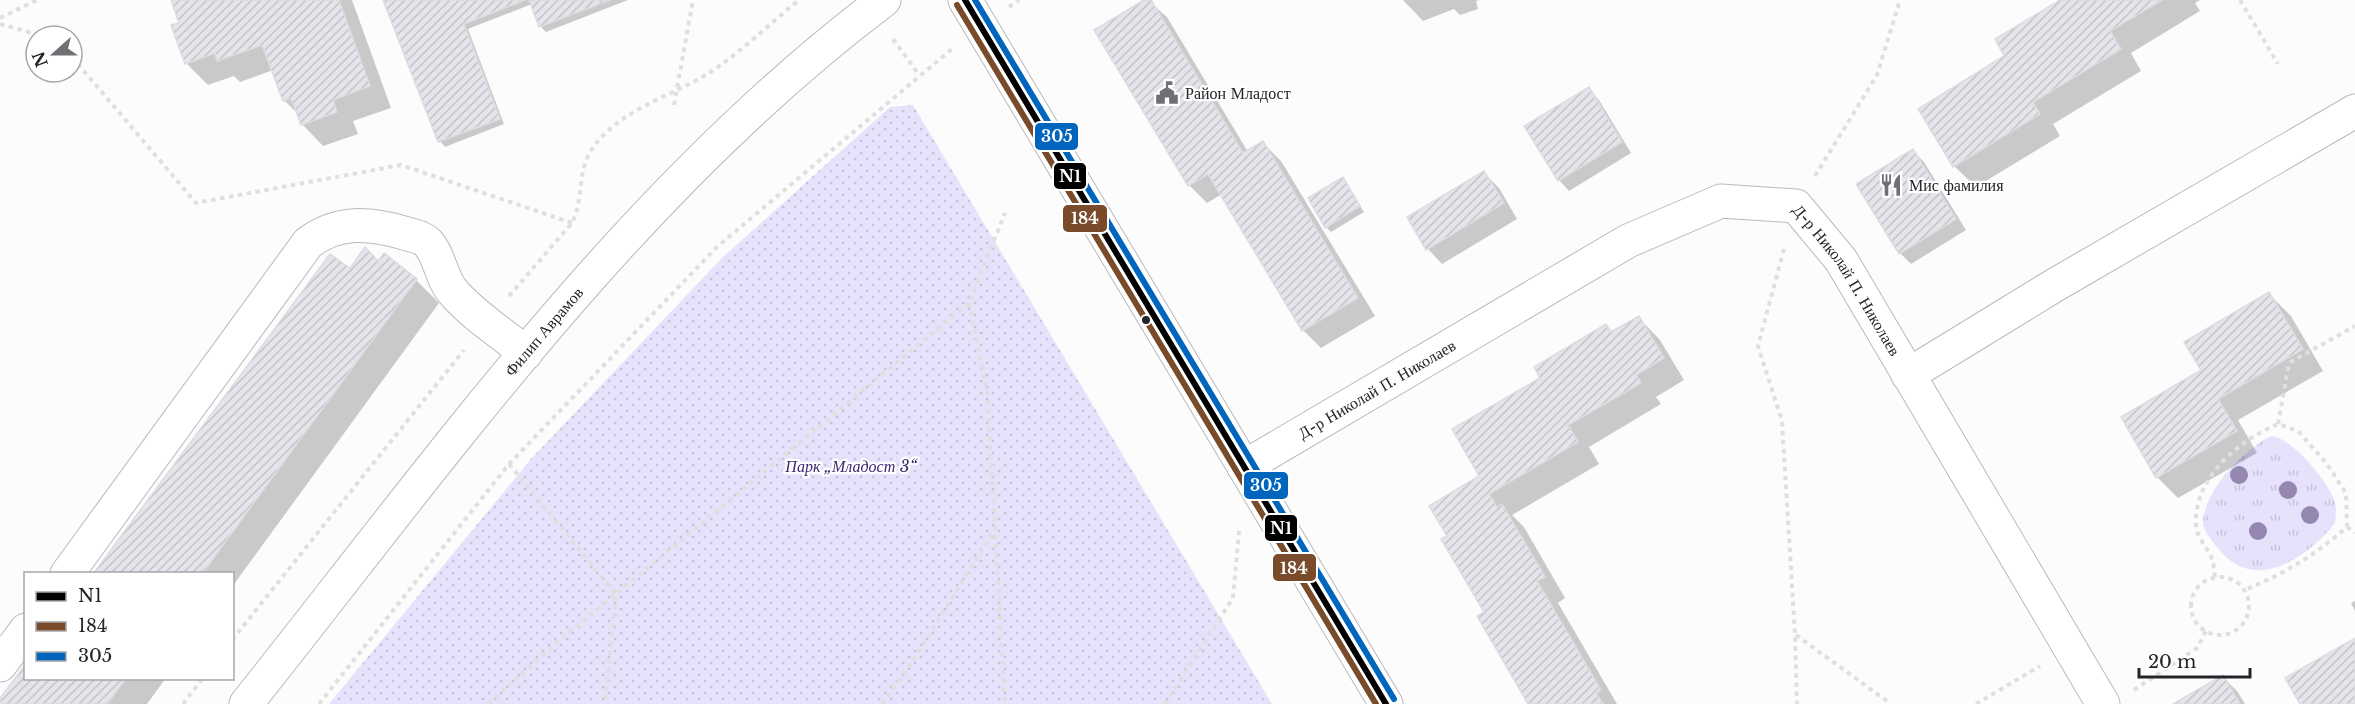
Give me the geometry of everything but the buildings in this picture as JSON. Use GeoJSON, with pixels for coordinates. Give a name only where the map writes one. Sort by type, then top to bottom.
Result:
{"type":"FeatureCollection","features":[{"type":"Feature","properties":{"kind":"street","name":"Филип Аврамов"},"geometry":{"type":"LineString","coordinates":[[246,704],[526,352],[607,260],[752,108],[884,0]]}},
{"type":"Feature","properties":{"kind":"street"},"geometry":{"type":"LineString","coordinates":[[965,0],[1386,704]]}},
{"type":"Feature","properties":{"kind":"street"},"geometry":{"type":"LineString","coordinates":[[1908,375],[2055,285],[2355,111]]}},
{"type":"Feature","properties":{"kind":"street","name":"Д-р Николай П. Николаев"},"geometry":{"type":"LineString","coordinates":[[1244,467],[1628,241],[1721,201],[1796,206],[1841,260],[2070,649],[2118,698]]}},
{"type":"Feature","properties":{"kind":"street"},"geometry":{"type":"LineString","coordinates":[[68,572],[308,243],[319,234],[336,228],[375,224],[422,238],[429,245],[444,279],[455,294],[526,352]]}},
{"type":"Feature","properties":{"kind":"street"},"geometry":{"type":"LineString","coordinates":[[0,665],[24,633]]}},
{"type":"Feature","properties":{"kind":"path"},"geometry":{"type":"LineString","coordinates":[[0,18],[37,0]]}},
{"type":"Feature","properties":{"kind":"path"},"geometry":{"type":"LineString","coordinates":[[674,105],[679,88],[693,0]]}},
{"type":"Feature","properties":{"kind":"path"},"geometry":{"type":"LineString","coordinates":[[234,637],[487,321],[572,223],[577,213],[580,178],[592,149],[604,134],[629,114],[717,68],[799,0]]}},
{"type":"Feature","properties":{"kind":"path"},"geometry":{"type":"LineString","coordinates":[[1797,704],[1782,421],[1758,346],[1796,206],[1877,75],[1900,0]]}},
{"type":"Feature","properties":{"kind":"path"},"geometry":{"type":"LineString","coordinates":[[2240,0],[2278,64]]}},
{"type":"Feature","properties":{"kind":"path"},"geometry":{"type":"LineString","coordinates":[[0,24],[24,31]]}},
{"type":"Feature","properties":{"kind":"path"},"geometry":{"type":"LineString","coordinates":[[909,63],[919,75]]}},
{"type":"Feature","properties":{"kind":"path"},"geometry":{"type":"LineString","coordinates":[[319,704],[509,464],[718,246],[930,65]]}},
{"type":"Feature","properties":{"kind":"path"},"geometry":{"type":"LineString","coordinates":[[84,71],[196,203],[401,165],[572,223]]}},
{"type":"Feature","properties":{"kind":"path"},"geometry":{"type":"LineString","coordinates":[[488,704],[616,594],[969,303],[1005,213]]}},
{"type":"Feature","properties":{"kind":"path"},"geometry":{"type":"LineString","coordinates":[[969,303],[987,391],[1005,704]]}},
{"type":"Feature","properties":{"kind":"path"},"geometry":{"type":"LineString","coordinates":[[2278,424],[2289,363],[2355,326]]}},
{"type":"Feature","properties":{"kind":"path"},"geometry":{"type":"LineString","coordinates":[[2215,577],[2212,560],[2196,528],[2197,506],[2219,465],[2245,441],[2278,424],[2298,431],[2327,464],[2346,493],[2347,527],[2319,552],[2281,575],[2245,591]]}},
{"type":"Feature","properties":{"kind":"path"},"geometry":{"type":"LineString","coordinates":[[509,464],[616,594],[605,704]]}},
{"type":"Feature","properties":{"kind":"path"},"geometry":{"type":"LineString","coordinates":[[1165,704],[1233,597],[1239,526]]}},
{"type":"Feature","properties":{"kind":"path"},"geometry":{"type":"LineString","coordinates":[[2347,527],[2355,533]]}},
{"type":"Feature","properties":{"kind":"path"},"geometry":{"type":"LineString","coordinates":[[882,704],[910,665],[995,531]]}},
{"type":"Feature","properties":{"kind":"path"},"geometry":{"type":"LineString","coordinates":[[2215,577],[2230,578],[2245,591],[2249,607],[2242,625],[2225,634],[2206,631],[2194,617],[2192,599],[2201,583],[2215,577]]}},
{"type":"Feature","properties":{"kind":"path"},"geometry":{"type":"LineString","coordinates":[[2118,698],[2197,648],[2206,631]]}},
{"type":"Feature","properties":{"kind":"path"},"geometry":{"type":"LineString","coordinates":[[1795,635],[1891,704]]}},
{"type":"Feature","properties":{"kind":"path"},"geometry":{"type":"LineString","coordinates":[[1976,704],[2070,649]]}},
{"type":"Feature","properties":{"kind":"path"},"geometry":{"type":"LineString","coordinates":[[183,704],[201,680]]}},
{"type":"Feature","properties":{"kind":"green space","name":"Парк „Младост 3“"},"geometry":{"type":"Polygon","coordinates":[[[913,105],[1272,704],[329,704],[531,459],[723,257],[890,107],[913,105]]]}},
{"type":"Feature","properties":{"kind":"green space"},"geometry":{"type":"Polygon","coordinates":[[[2271,436],[2289,444],[2324,481],[2335,502],[2335,523],[2310,549],[2295,559],[2262,570],[2246,569],[2231,561],[2217,547],[2205,531],[2203,519],[2212,494],[2229,470],[2250,450],[2271,436]]]}},
{"type":"Feature","properties":{"kind":"transit line","name":"N1"},"geometry":{"type":"LineString","coordinates":[[965,0],[1386,704]]}},
{"type":"Feature","properties":{"kind":"transit line","name":"305"},"geometry":{"type":"LineString","coordinates":[[975,0],[1394,699]]}},
{"type":"Feature","properties":{"kind":"transit line","name":"184"},"geometry":{"type":"LineString","coordinates":[[957,5],[1376,704]]}},
{"type":"Feature","properties":{"kind":"place","name":"Район Младост"},"geometry":{"type":"Point","coordinates":[1167,93]}},
{"type":"Feature","properties":{"kind":"place","name":"Мис фамилия"},"geometry":{"type":"Point","coordinates":[1891,185]}}]}
